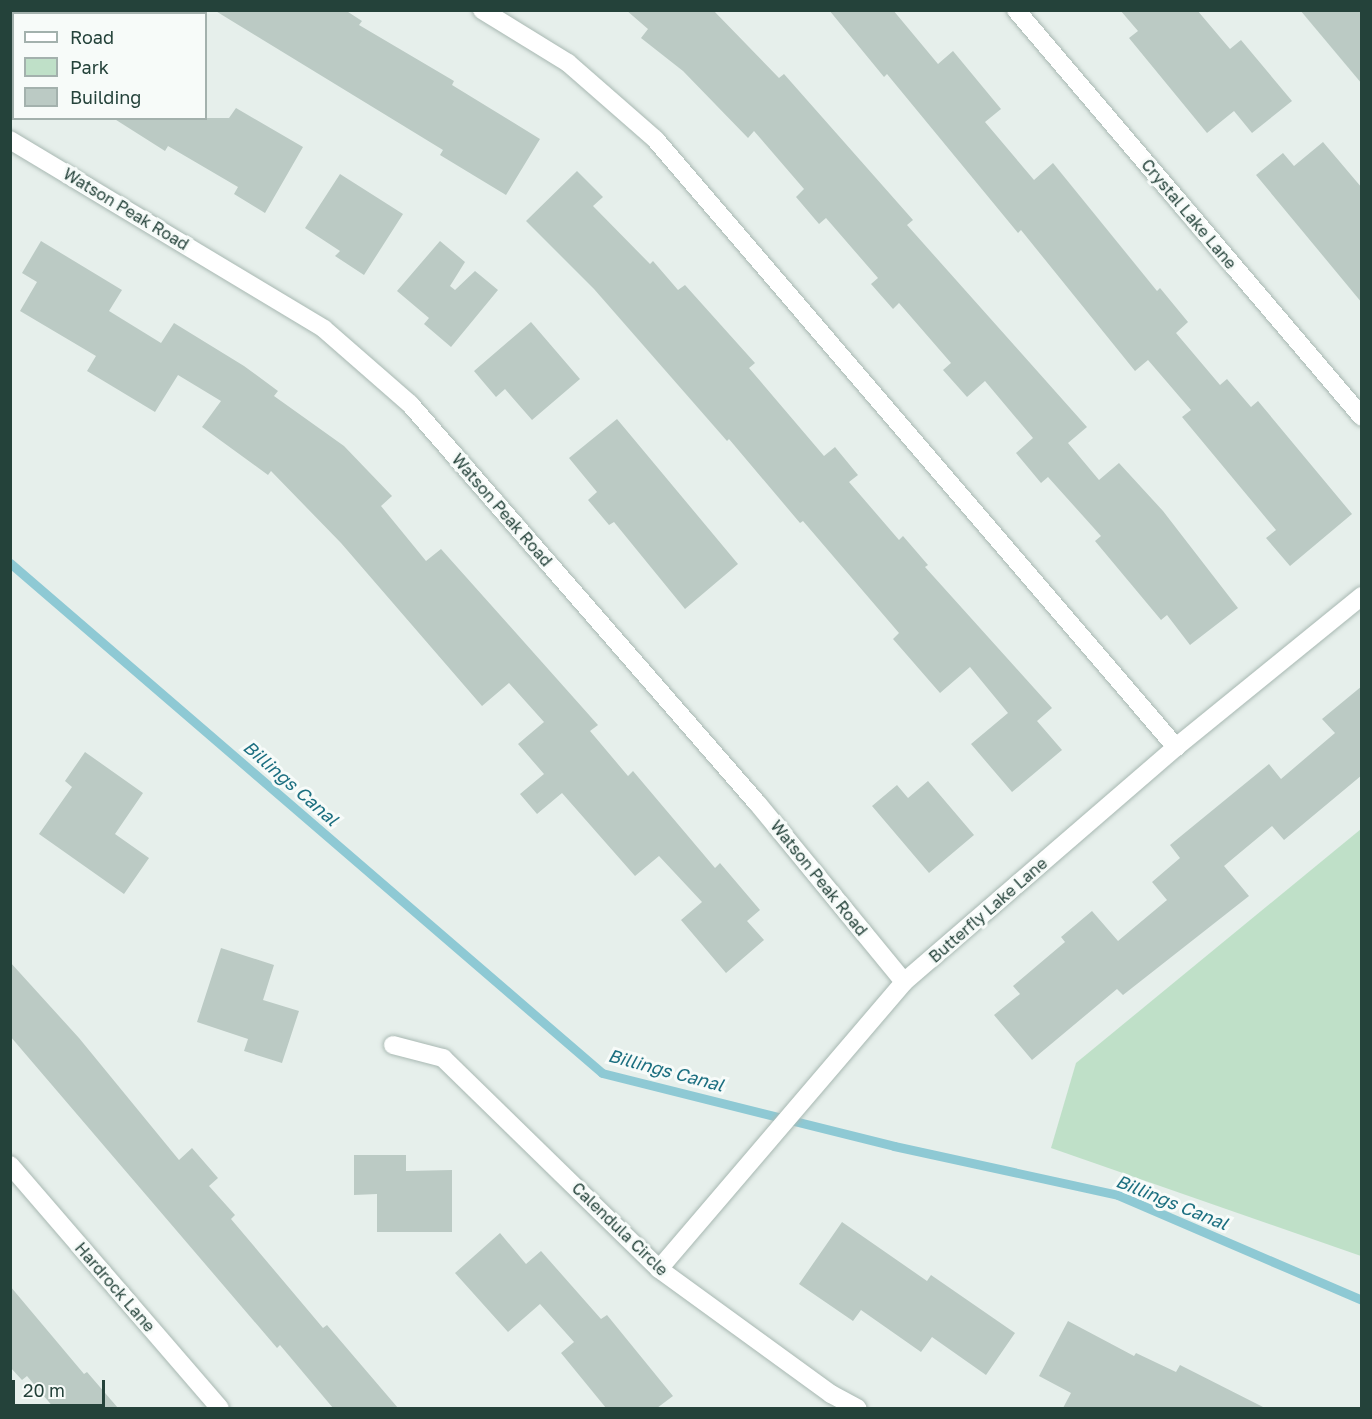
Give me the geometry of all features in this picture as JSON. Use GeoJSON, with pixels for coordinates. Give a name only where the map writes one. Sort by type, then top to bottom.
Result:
{"type":"FeatureCollection","features":[{"type":"Feature","properties":{"kind":"street"},"geometry":{"type":"LineString","coordinates":[[482,10],[568,63],[655,139],[1176,747]]}},
{"type":"Feature","properties":{"kind":"street","name":"Crystal Lake Lane"},"geometry":{"type":"LineString","coordinates":[[1016,10],[1362,417]]}},
{"type":"Feature","properties":{"kind":"street","name":"Watson Peak Road"},"geometry":{"type":"LineString","coordinates":[[10,140],[324,329],[410,404],[758,804],[904,982]]}},
{"type":"Feature","properties":{"kind":"street","name":"Butterfly Lake Lane"},"geometry":{"type":"LineString","coordinates":[[658,1269],[904,982],[1176,747],[1362,596]]}},
{"type":"Feature","properties":{"kind":"street","name":"Calendula Circle"},"geometry":{"type":"LineString","coordinates":[[393,1045],[443,1058],[658,1269],[831,1394],[857,1408]]}},
{"type":"Feature","properties":{"kind":"street","name":"Hardrock Lane"},"geometry":{"type":"LineString","coordinates":[[10,1165],[220,1408]]}},
{"type":"Feature","properties":{"kind":"green space"},"geometry":{"type":"Polygon","coordinates":[[[1361,829],[1361,1256],[1051,1148],[1076,1063],[1361,829]]]}},
{"type":"Feature","properties":{"kind":"building"},"geometry":{"type":"Polygon","coordinates":[[[214,10],[345,10],[362,21],[359,25],[454,81],[452,85],[540,139],[506,195],[440,155],[443,150],[214,10]]]}},
{"type":"Feature","properties":{"kind":"building"},"geometry":{"type":"Polygon","coordinates":[[[626,10],[713,10],[779,78],[784,74],[913,220],[907,225],[1087,427],[1068,443],[1099,480],[1119,463],[1163,511],[1238,608],[1190,645],[1167,615],[1161,620],[1095,541],[1101,536],[1048,477],[1041,483],[1016,453],[1033,438],[985,381],[967,397],[943,370],[951,363],[899,303],[893,309],[871,284],[878,278],[826,218],[819,224],[796,197],[804,189],[754,131],[748,138],[683,71],[641,38],[648,29],[626,10]]]}},
{"type":"Feature","properties":{"kind":"building"},"geometry":{"type":"Polygon","coordinates":[[[829,10],[893,10],[938,64],[953,51],[1001,109],[985,122],[1034,180],[1053,163],[1157,291],[1160,288],[1188,322],[1176,333],[1220,385],[1227,379],[1251,407],[1258,401],[1352,514],[1290,566],[1266,538],[1276,530],[1182,417],[1191,410],[1148,360],[1135,371],[1021,230],[1018,233],[887,74],[884,77],[829,10]]]}},
{"type":"Feature","properties":{"kind":"building"},"geometry":{"type":"Polygon","coordinates":[[[1120,10],[1197,10],[1230,49],[1241,40],[1292,101],[1252,133],[1234,111],[1207,133],[1129,38],[1138,31],[1120,10]]]}},
{"type":"Feature","properties":{"kind":"building"},"geometry":{"type":"Polygon","coordinates":[[[1300,10],[1362,10],[1362,84],[1300,10]]]}},
{"type":"Feature","properties":{"kind":"building"},"geometry":{"type":"Polygon","coordinates":[[[236,108],[303,147],[265,213],[234,194],[238,187],[168,146],[165,151],[116,120],[207,120],[207,118],[229,118],[236,108]]]}},
{"type":"Feature","properties":{"kind":"building"},"geometry":{"type":"Polygon","coordinates":[[[1323,142],[1362,188],[1362,303],[1256,175],[1283,153],[1294,166],[1323,142]]]}},
{"type":"Feature","properties":{"kind":"building"},"geometry":{"type":"Polygon","coordinates":[[[577,171],[603,197],[593,206],[650,264],[653,261],[678,290],[685,285],[755,363],[749,368],[824,456],[835,447],[858,475],[849,482],[899,540],[903,536],[928,565],[925,567],[1052,708],[1037,721],[1062,750],[1012,792],[971,744],[1008,713],[970,667],[940,693],[893,639],[899,633],[803,521],[800,523],[729,439],[727,441],[594,289],[526,221],[577,171]]]}},
{"type":"Feature","properties":{"kind":"building"},"geometry":{"type":"Polygon","coordinates":[[[340,174],[403,214],[364,275],[335,256],[340,251],[305,228],[340,174]]]}},
{"type":"Feature","properties":{"kind":"building"},"geometry":{"type":"Polygon","coordinates":[[[41,241],[122,290],[109,311],[161,343],[174,323],[244,366],[278,391],[274,396],[344,446],[392,496],[381,506],[426,561],[441,549],[598,725],[590,731],[628,776],[633,771],[715,868],[720,863],[760,910],[747,921],[764,940],[726,973],[681,920],[702,902],[659,856],[635,876],[562,793],[537,814],[520,794],[544,774],[518,744],[544,722],[509,683],[482,706],[341,543],[271,471],[268,475],[202,427],[221,401],[178,375],[155,412],[87,371],[96,356],[20,311],[37,282],[22,273],[41,241]]]}},
{"type":"Feature","properties":{"kind":"building"},"geometry":{"type":"Polygon","coordinates":[[[440,241],[465,262],[450,286],[455,290],[475,271],[498,290],[451,347],[424,324],[429,318],[397,291],[440,241]]]}},
{"type":"Feature","properties":{"kind":"building"},"geometry":{"type":"Polygon","coordinates":[[[531,322],[580,379],[532,420],[505,389],[496,397],[474,371],[531,322]]]}},
{"type":"Feature","properties":{"kind":"building"},"geometry":{"type":"Polygon","coordinates":[[[617,419],[738,564],[685,609],[614,522],[609,525],[588,500],[597,492],[569,458],[617,419]]]}},
{"type":"Feature","properties":{"kind":"building"},"geometry":{"type":"Polygon","coordinates":[[[1362,686],[1362,775],[1284,840],[1272,826],[1224,866],[1249,896],[1123,995],[1117,989],[1032,1060],[994,1015],[1020,994],[1013,986],[1065,942],[1061,937],[1092,911],[1118,941],[1167,900],[1152,882],[1180,858],[1170,845],[1269,764],[1281,779],[1335,733],[1322,719],[1362,686]]]}},
{"type":"Feature","properties":{"kind":"building"},"geometry":{"type":"Polygon","coordinates":[[[85,752],[143,793],[115,834],[149,858],[124,894],[39,834],[72,787],[65,781],[85,752]]]}},
{"type":"Feature","properties":{"kind":"building"},"geometry":{"type":"Polygon","coordinates":[[[928,781],[974,835],[929,873],[872,806],[897,785],[908,798],[928,781]]]}},
{"type":"Feature","properties":{"kind":"building"},"geometry":{"type":"Polygon","coordinates":[[[221,948],[274,965],[263,1000],[299,1011],[282,1063],[244,1051],[248,1039],[197,1022],[221,948]]]}},
{"type":"Feature","properties":{"kind":"building"},"geometry":{"type":"Polygon","coordinates":[[[10,962],[79,1038],[179,1160],[192,1148],[218,1178],[209,1186],[235,1215],[231,1219],[323,1328],[327,1325],[398,1408],[333,1408],[280,1345],[277,1348],[10,1036],[10,962]]]}},
{"type":"Feature","properties":{"kind":"building"},"geometry":{"type":"Polygon","coordinates":[[[354,1155],[406,1155],[406,1171],[452,1170],[452,1232],[377,1232],[377,1194],[354,1195],[354,1155]]]}},
{"type":"Feature","properties":{"kind":"building"},"geometry":{"type":"Polygon","coordinates":[[[842,1222],[927,1281],[931,1275],[1015,1333],[986,1375],[932,1337],[921,1352],[861,1310],[853,1321],[799,1284],[842,1222]]]}},
{"type":"Feature","properties":{"kind":"building"},"geometry":{"type":"Polygon","coordinates":[[[500,1233],[526,1264],[541,1251],[601,1319],[607,1315],[673,1396],[657,1408],[606,1408],[561,1353],[574,1342],[540,1304],[508,1332],[455,1273],[500,1233]]]}},
{"type":"Feature","properties":{"kind":"building"},"geometry":{"type":"Polygon","coordinates":[[[10,1286],[84,1374],[87,1372],[118,1408],[54,1408],[27,1376],[22,1380],[10,1367],[10,1286]]]}},
{"type":"Feature","properties":{"kind":"building"},"geometry":{"type":"Polygon","coordinates":[[[1068,1321],[1134,1356],[1136,1353],[1176,1372],[1180,1365],[1265,1408],[1063,1408],[1071,1393],[1039,1376],[1068,1321]]]}},
{"type":"Feature","properties":{"kind":"waterway","name":"Billings Canal"},"geometry":{"type":"LineString","coordinates":[[10,563],[602,1073],[894,1146],[1118,1195],[1362,1300]]}}]}
